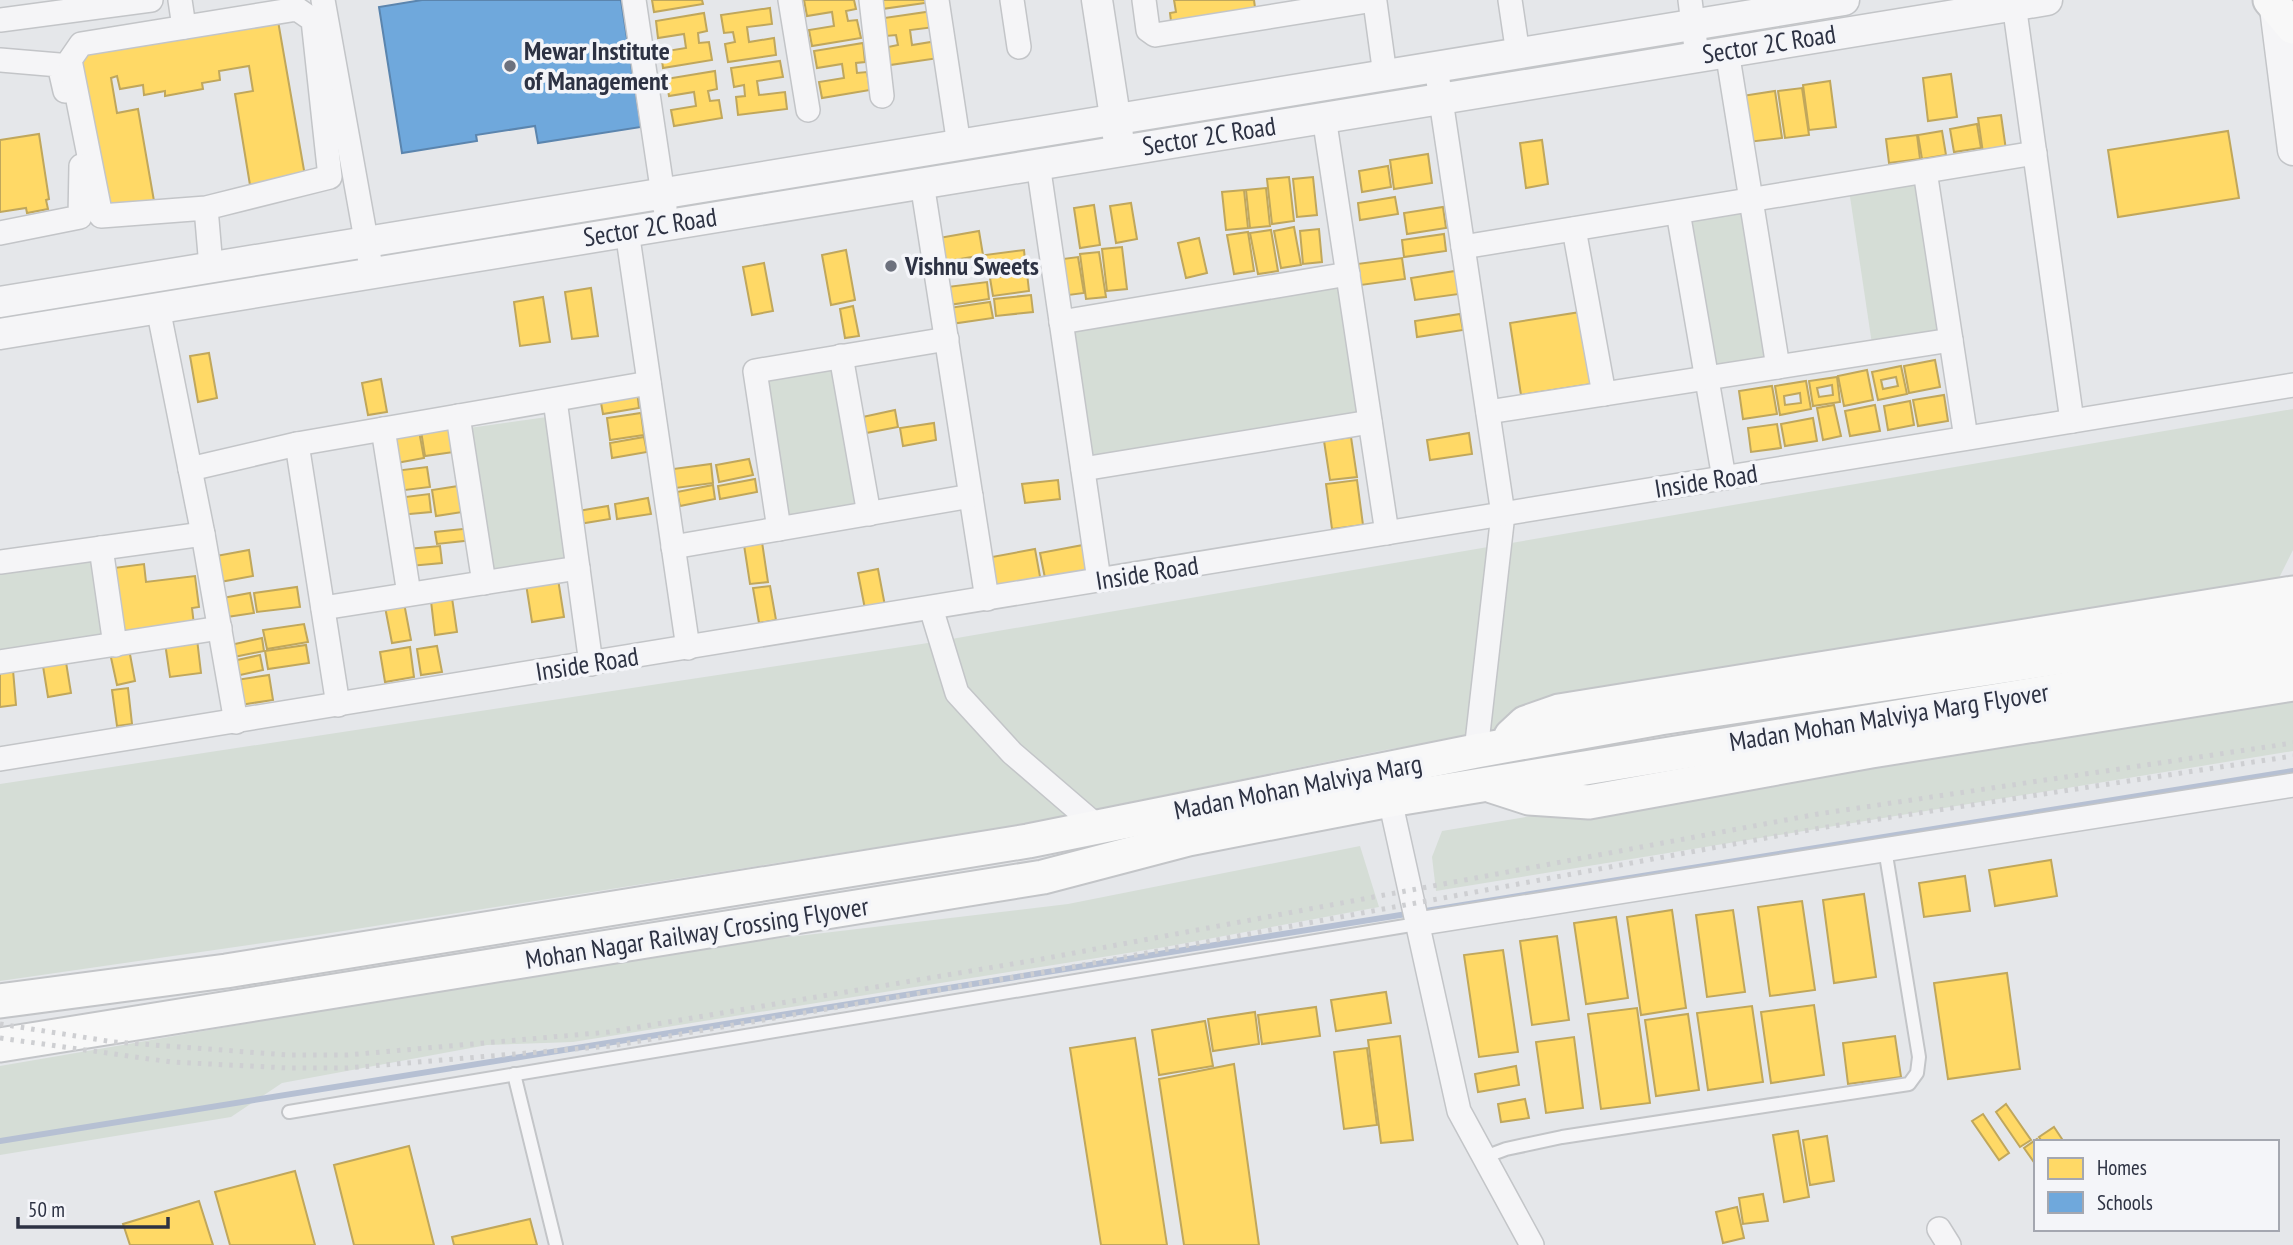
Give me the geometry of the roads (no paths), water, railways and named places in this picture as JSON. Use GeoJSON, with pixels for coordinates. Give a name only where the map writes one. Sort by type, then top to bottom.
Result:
{"type":"FeatureCollection","features":[{"type":"Feature","properties":{"kind":"main road"},"geometry":{"type":"LineString","coordinates":[[1487,749],[1525,723],[1559,711],[2293,593]]}},
{"type":"Feature","properties":{"kind":"main road","name":"Madan Mohan Malviya Marg Flyover"},"geometry":{"type":"LineString","coordinates":[[1487,749],[1562,735],[2293,622]]}},
{"type":"Feature","properties":{"kind":"main road","name":"Madan Mohan Malviya Marg Flyover"},"geometry":{"type":"LineString","coordinates":[[1486,784],[2293,652]]}},
{"type":"Feature","properties":{"kind":"main road"},"geometry":{"type":"LineString","coordinates":[[1486,784],[1529,798],[1589,802],[1871,751],[2293,684]]}},
{"type":"Feature","properties":{"kind":"main road","name":"Madan Mohan Malviya Marg"},"geometry":{"type":"LineString","coordinates":[[1098,827],[1487,749]]}},
{"type":"Feature","properties":{"kind":"main road","name":"Madan Mohan Malviya Marg"},"geometry":{"type":"LineString","coordinates":[[1390,800],[1486,784]]}},
{"type":"Feature","properties":{"kind":"main road","name":"Mohan Nagar Railway Crossing Flyover"},"geometry":{"type":"LineString","coordinates":[[0,1045],[1043,877],[1188,839],[1390,800]]}},
{"type":"Feature","properties":{"kind":"main road","name":"Mohan Nagar Railway Crossing Flyover"},"geometry":{"type":"LineString","coordinates":[[0,1001],[226,971],[1028,841],[1098,827]]}},
{"type":"Feature","properties":{"kind":"street"},"geometry":{"type":"LineString","coordinates":[[13,13],[150,0]]}},
{"type":"Feature","properties":{"kind":"street"},"geometry":{"type":"LineString","coordinates":[[180,0],[184,27]]}},
{"type":"Feature","properties":{"kind":"street"},"geometry":{"type":"LineString","coordinates":[[323,0],[372,273]]}},
{"type":"Feature","properties":{"kind":"street"},"geometry":{"type":"LineString","coordinates":[[634,0],[668,225]]}},
{"type":"Feature","properties":{"kind":"street"},"geometry":{"type":"LineString","coordinates":[[790,0],[808,110]]}},
{"type":"Feature","properties":{"kind":"street"},"geometry":{"type":"LineString","coordinates":[[872,0],[882,96]]}},
{"type":"Feature","properties":{"kind":"street"},"geometry":{"type":"LineString","coordinates":[[937,0],[959,145]]}},
{"type":"Feature","properties":{"kind":"street"},"geometry":{"type":"LineString","coordinates":[[1012,0],[1019,47]]}},
{"type":"Feature","properties":{"kind":"street"},"geometry":{"type":"LineString","coordinates":[[1097,0],[1120,150]]}},
{"type":"Feature","properties":{"kind":"street"},"geometry":{"type":"LineString","coordinates":[[1144,0],[1148,30],[1155,35],[1374,1],[1385,75]]}},
{"type":"Feature","properties":{"kind":"street"},"geometry":{"type":"LineString","coordinates":[[1510,0],[1518,54]]}},
{"type":"Feature","properties":{"kind":"street","name":"Sector 2C Road"},"geometry":{"type":"LineString","coordinates":[[0,302],[1518,54],[1691,12],[1844,0]]}},
{"type":"Feature","properties":{"kind":"street","name":"Sector 2C Road"},"geometry":{"type":"LineString","coordinates":[[0,334],[2047,0]]}},
{"type":"Feature","properties":{"kind":"street"},"geometry":{"type":"LineString","coordinates":[[2014,4],[2072,421]]}},
{"type":"Feature","properties":{"kind":"street"},"geometry":{"type":"LineString","coordinates":[[2278,8],[2293,150]]}},
{"type":"Feature","properties":{"kind":"street"},"geometry":{"type":"LineString","coordinates":[[298,9],[313,20],[330,177],[206,208],[101,216],[70,60],[80,44],[298,9]]}},
{"type":"Feature","properties":{"kind":"street"},"geometry":{"type":"LineString","coordinates":[[1691,12],[1697,56]]}},
{"type":"Feature","properties":{"kind":"street"},"geometry":{"type":"LineString","coordinates":[[1727,51],[1778,367]]}},
{"type":"Feature","properties":{"kind":"street"},"geometry":{"type":"LineString","coordinates":[[0,60],[59,65],[82,173],[80,217],[0,233]]}},
{"type":"Feature","properties":{"kind":"street"},"geometry":{"type":"LineString","coordinates":[[1436,67],[1503,514],[1487,749]]}},
{"type":"Feature","properties":{"kind":"street"},"geometry":{"type":"LineString","coordinates":[[1324,117],[1387,533]]}},
{"type":"Feature","properties":{"kind":"street"},"geometry":{"type":"LineString","coordinates":[[1464,247],[2035,153]]}},
{"type":"Feature","properties":{"kind":"street"},"geometry":{"type":"LineString","coordinates":[[1038,164],[1099,580]]}},
{"type":"Feature","properties":{"kind":"street"},"geometry":{"type":"LineString","coordinates":[[821,167],[825,199]]}},
{"type":"Feature","properties":{"kind":"street"},"geometry":{"type":"LineString","coordinates":[[1925,171],[1966,439]]}},
{"type":"Feature","properties":{"kind":"street"},"geometry":{"type":"LineString","coordinates":[[922,183],[987,599]]}},
{"type":"Feature","properties":{"kind":"street"},"geometry":{"type":"LineString","coordinates":[[206,208],[211,267]]}},
{"type":"Feature","properties":{"kind":"street"},"geometry":{"type":"LineString","coordinates":[[1678,212],[1724,478]]}},
{"type":"Feature","properties":{"kind":"street"},"geometry":{"type":"LineString","coordinates":[[510,218],[515,249]]}},
{"type":"Feature","properties":{"kind":"street"},"geometry":{"type":"LineString","coordinates":[[1574,229],[1604,394]]}},
{"type":"Feature","properties":{"kind":"street"},"geometry":{"type":"LineString","coordinates":[[627,231],[688,648]]}},
{"type":"Feature","properties":{"kind":"street"},"geometry":{"type":"LineString","coordinates":[[1061,322],[1348,274]]}},
{"type":"Feature","properties":{"kind":"street"},"geometry":{"type":"LineString","coordinates":[[158,308],[203,534],[236,722]]}},
{"type":"Feature","properties":{"kind":"street"},"geometry":{"type":"LineString","coordinates":[[779,528],[755,371],[947,340]]}},
{"type":"Feature","properties":{"kind":"street"},"geometry":{"type":"LineString","coordinates":[[1488,412],[1951,340]]}},
{"type":"Feature","properties":{"kind":"street"},"geometry":{"type":"LineString","coordinates":[[841,356],[869,514]]}},
{"type":"Feature","properties":{"kind":"street"},"geometry":{"type":"LineString","coordinates":[[190,469],[297,444],[649,383]]}},
{"type":"Feature","properties":{"kind":"street","name":"Inside Road"},"geometry":{"type":"LineString","coordinates":[[0,759],[2293,385]]}},
{"type":"Feature","properties":{"kind":"street"},"geometry":{"type":"LineString","coordinates":[[555,400],[591,664]]}},
{"type":"Feature","properties":{"kind":"street"},"geometry":{"type":"LineString","coordinates":[[458,416],[484,583]]}},
{"type":"Feature","properties":{"kind":"street"},"geometry":{"type":"LineString","coordinates":[[1083,469],[1370,422]]}},
{"type":"Feature","properties":{"kind":"street"},"geometry":{"type":"LineString","coordinates":[[383,429],[409,594]]}},
{"type":"Feature","properties":{"kind":"street"},"geometry":{"type":"LineString","coordinates":[[297,444],[338,705]]}},
{"type":"Feature","properties":{"kind":"street"},"geometry":{"type":"LineString","coordinates":[[673,547],[971,496]]}},
{"type":"Feature","properties":{"kind":"street"},"geometry":{"type":"LineString","coordinates":[[0,562],[203,534]]}},
{"type":"Feature","properties":{"kind":"street"},"geometry":{"type":"LineString","coordinates":[[102,548],[115,645]]}},
{"type":"Feature","properties":{"kind":"street"},"geometry":{"type":"LineString","coordinates":[[323,608],[578,568]]}},
{"type":"Feature","properties":{"kind":"street"},"geometry":{"type":"LineString","coordinates":[[931,608],[957,693],[1012,753],[1098,827]]}},
{"type":"Feature","properties":{"kind":"street"},"geometry":{"type":"LineString","coordinates":[[0,662],[220,628]]}},
{"type":"Feature","properties":{"kind":"street"},"geometry":{"type":"LineString","coordinates":[[1417,922],[2293,785]]}},
{"type":"Feature","properties":{"kind":"street"},"geometry":{"type":"LineString","coordinates":[[1390,800],[1408,890],[1460,1111],[1482,1158],[1532,1245]]}},
{"type":"Feature","properties":{"kind":"lane"},"geometry":{"type":"LineString","coordinates":[[1482,1158],[1506,1149],[1562,1137],[1909,1084],[1917,1073],[1919,1057],[1885,849]]}},
{"type":"Feature","properties":{"kind":"lane"},"geometry":{"type":"LineString","coordinates":[[289,1112],[1417,922]]}},
{"type":"Feature","properties":{"kind":"lane"},"geometry":{"type":"LineString","coordinates":[[514,1074],[556,1245]]}},
{"type":"Feature","properties":{"kind":"waterway"},"geometry":{"type":"LineString","coordinates":[[0,1141],[2293,771]]}},
{"type":"Feature","properties":{"kind":"railway"},"geometry":{"type":"LineString","coordinates":[[0,1024],[114,1042],[288,1055],[347,1055],[609,1032],[1042,959],[1818,814],[2293,743]]}},
{"type":"Feature","properties":{"kind":"railway"},"geometry":{"type":"LineString","coordinates":[[0,1038],[171,1062],[288,1068],[347,1068],[611,1046],[1044,972],[1820,828],[2293,756]]}},
{"type":"Feature","properties":{"kind":"place","name":"Mewar Institute of Management"},"geometry":{"type":"Point","coordinates":[510,66]}},
{"type":"Feature","properties":{"kind":"place","name":"Vishnu Sweets"},"geometry":{"type":"Point","coordinates":[891,266]}}]}
